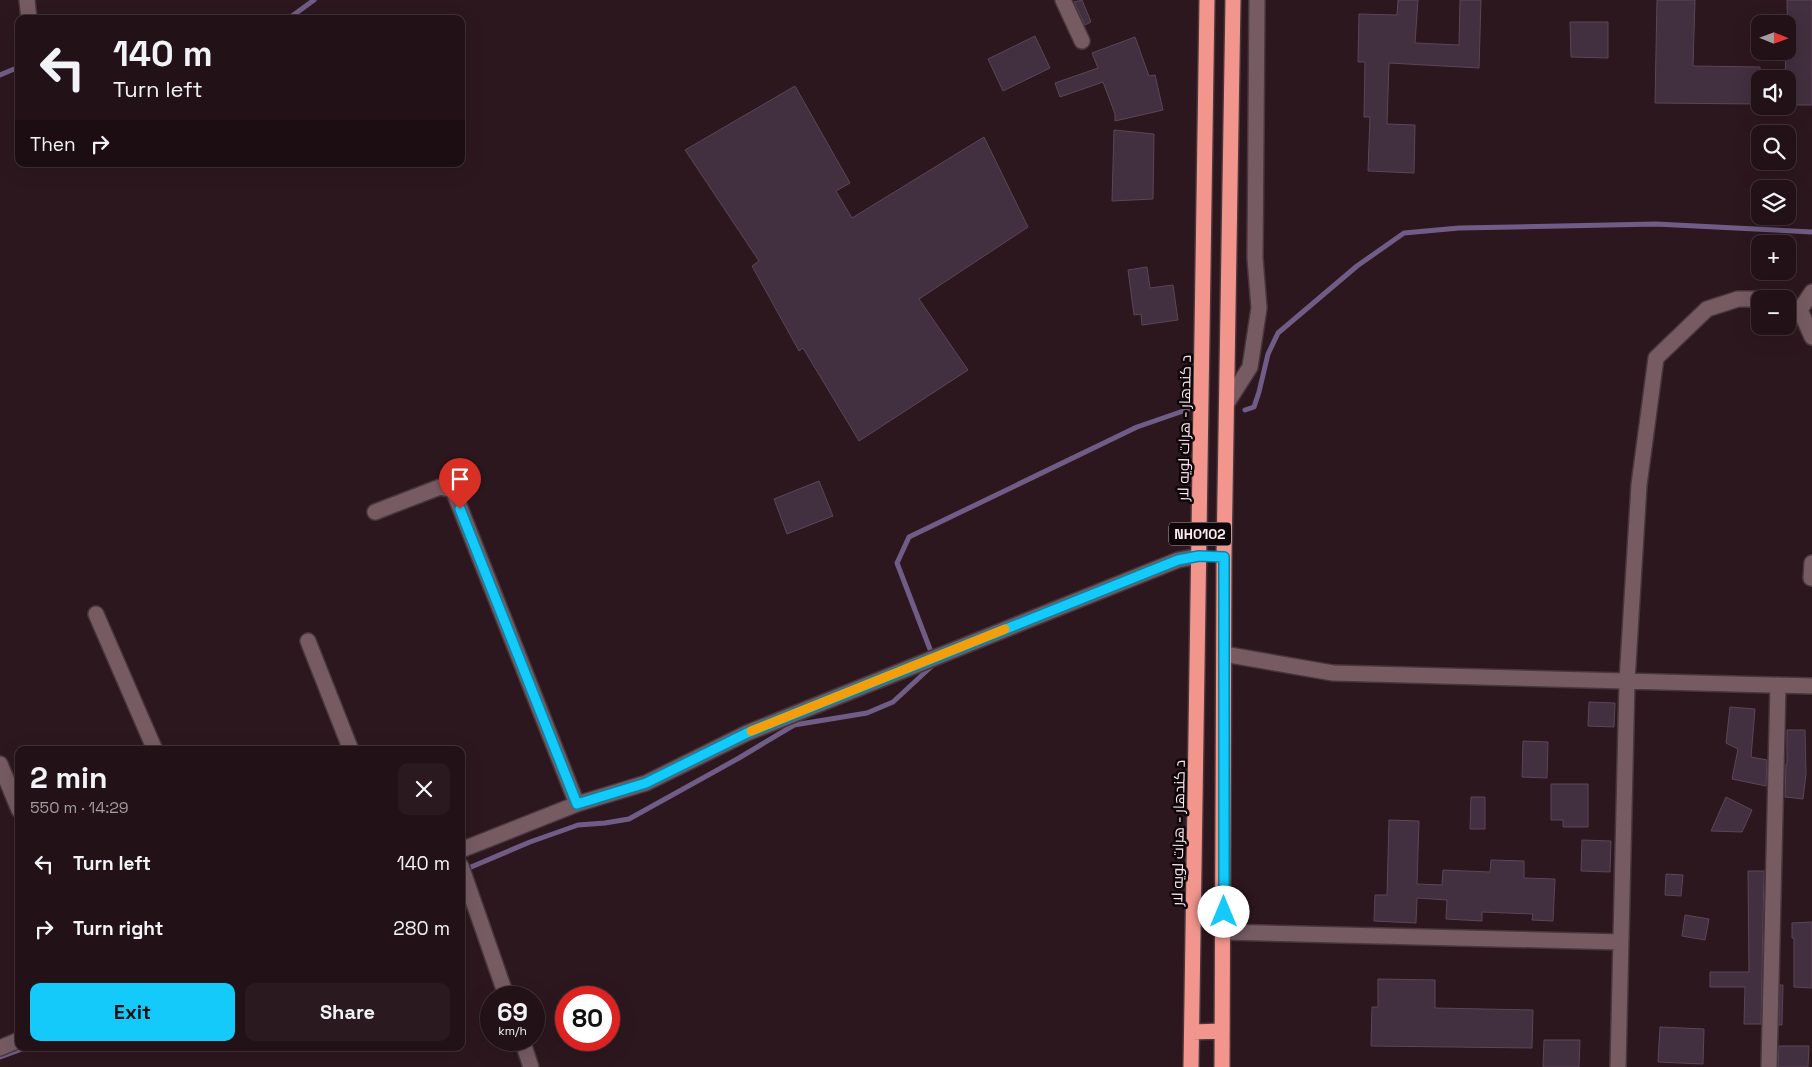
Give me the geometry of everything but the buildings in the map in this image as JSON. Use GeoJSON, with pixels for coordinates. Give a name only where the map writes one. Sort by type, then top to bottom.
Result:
{"type":"FeatureCollection","features":[{"type":"Feature","properties":{"kind":"highway","name":"د کندهار - هرات لويه لار"},"geometry":{"type":"LineString","coordinates":[[1191,1067],[1207,0]]}},
{"type":"Feature","properties":{"kind":"highway","name":"NH0102"},"geometry":{"type":"LineString","coordinates":[[1222,1067],[1224,557],[1233,0]]}},
{"type":"Feature","properties":{"kind":"highway"},"geometry":{"type":"LineString","coordinates":[[1199,556],[1224,557]]}},
{"type":"Feature","properties":{"kind":"highway"},"geometry":{"type":"LineString","coordinates":[[1192,1032],[1222,1031]]}},
{"type":"Feature","properties":{"kind":"street"},"geometry":{"type":"LineString","coordinates":[[27,0],[29,15]]}},
{"type":"Feature","properties":{"kind":"street"},"geometry":{"type":"LineString","coordinates":[[1063,0],[1082,41]]}},
{"type":"Feature","properties":{"kind":"street"},"geometry":{"type":"LineString","coordinates":[[1227,403],[1250,367],[1259,308],[1255,258],[1257,0]]}},
{"type":"Feature","properties":{"kind":"street"},"geometry":{"type":"LineString","coordinates":[[1796,305],[1812,292]]}},
{"type":"Feature","properties":{"kind":"street"},"geometry":{"type":"LineString","coordinates":[[1618,1067],[1627,681],[1639,485],[1656,358],[1707,309],[1738,299],[1751,299]]}},
{"type":"Feature","properties":{"kind":"street"},"geometry":{"type":"LineString","coordinates":[[1796,310],[1812,338]]}},
{"type":"Feature","properties":{"kind":"street"},"geometry":{"type":"LineString","coordinates":[[375,512],[440,487],[453,490],[577,804]]}},
{"type":"Feature","properties":{"kind":"street"},"geometry":{"type":"LineString","coordinates":[[465,848],[577,804],[646,783],[747,733],[1178,560],[1199,556]]}},
{"type":"Feature","properties":{"kind":"street"},"geometry":{"type":"LineString","coordinates":[[1811,578],[1812,563]]}},
{"type":"Feature","properties":{"kind":"street"},"geometry":{"type":"LineString","coordinates":[[96,614],[153,746]]}},
{"type":"Feature","properties":{"kind":"street"},"geometry":{"type":"LineString","coordinates":[[308,641],[349,746]]}},
{"type":"Feature","properties":{"kind":"street"},"geometry":{"type":"LineString","coordinates":[[1224,654],[1333,673],[1812,686]]}},
{"type":"Feature","properties":{"kind":"street"},"geometry":{"type":"LineString","coordinates":[[1769,1067],[1778,685]]}},
{"type":"Feature","properties":{"kind":"street"},"geometry":{"type":"LineString","coordinates":[[0,764],[15,800]]}},
{"type":"Feature","properties":{"kind":"street"},"geometry":{"type":"LineString","coordinates":[[465,877],[503,986]]}},
{"type":"Feature","properties":{"kind":"street"},"geometry":{"type":"LineString","coordinates":[[1224,932],[1620,942]]}},
{"type":"Feature","properties":{"kind":"street"},"geometry":{"type":"LineString","coordinates":[[0,1048],[15,1042]]}},
{"type":"Feature","properties":{"kind":"street"},"geometry":{"type":"LineString","coordinates":[[526,1051],[531,1067]]}},
{"type":"Feature","properties":{"kind":"waterway"},"geometry":{"type":"LineString","coordinates":[[293,15],[314,0]]}},
{"type":"Feature","properties":{"kind":"waterway"},"geometry":{"type":"LineString","coordinates":[[0,75],[15,69]]}},
{"type":"Feature","properties":{"kind":"waterway"},"geometry":{"type":"LineString","coordinates":[[1245,410],[1254,407],[1268,354],[1278,333],[1357,266],[1404,233],[1459,228],[1656,224],[1812,232]]}},
{"type":"Feature","properties":{"kind":"waterway"},"geometry":{"type":"LineString","coordinates":[[933,657],[897,563],[909,537],[1137,427],[1189,409]]}},
{"type":"Feature","properties":{"kind":"waterway"},"geometry":{"type":"LineString","coordinates":[[465,870],[530,842],[578,825],[629,819],[794,725],[867,713],[893,702],[934,664]]}},
{"type":"Feature","properties":{"kind":"waterway"},"geometry":{"type":"LineString","coordinates":[[0,1057],[17,1051]]}},
{"type":"Feature","properties":{"kind":"slow traffic"},"geometry":{"type":"LineString","coordinates":[[751,731],[1005,629]]}},
{"type":"Feature","properties":{"kind":"route"},"geometry":{"type":"LineString","coordinates":[[460,509],[577,804],[646,783],[747,733],[1178,560],[1199,556],[1224,557],[1224,912]]}}]}
